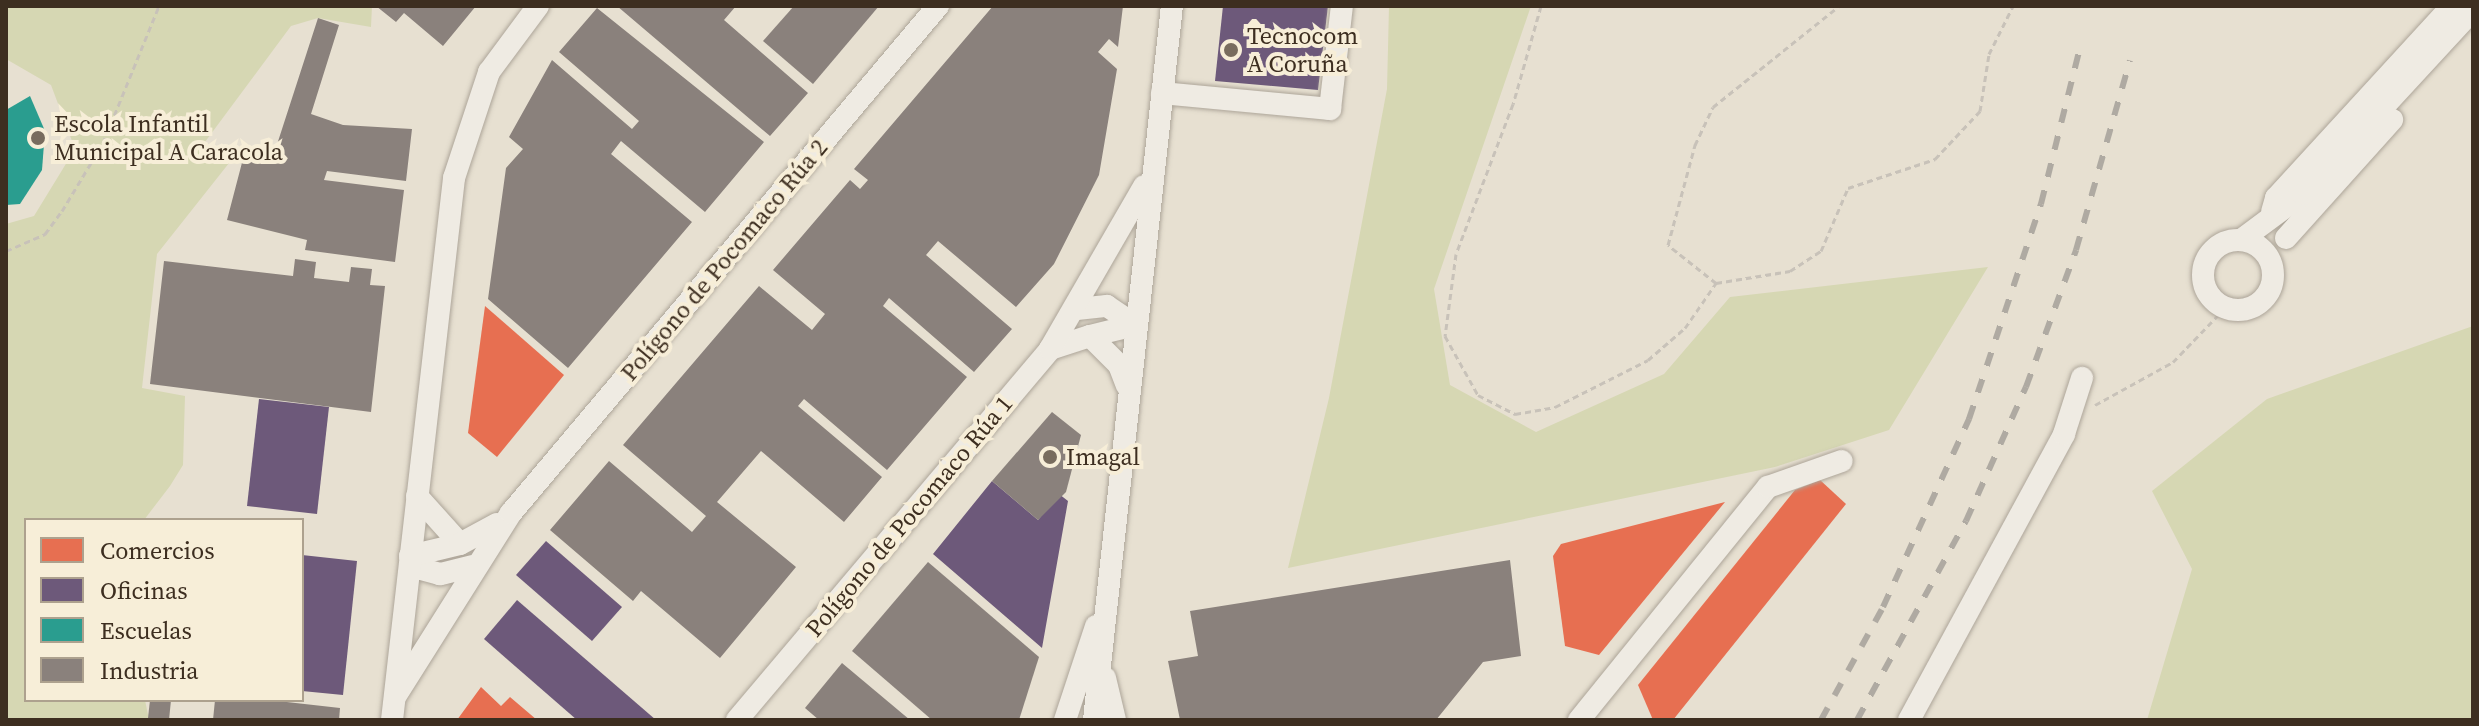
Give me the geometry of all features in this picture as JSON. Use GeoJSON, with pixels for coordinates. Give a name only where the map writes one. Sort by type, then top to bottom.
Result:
{"type":"FeatureCollection","features":[{"type":"Feature","properties":{"kind":"street"},"geometry":{"type":"LineString","coordinates":[[394,709],[417,496],[466,124],[489,72],[538,6]]}},
{"type":"Feature","properties":{"kind":"street","name":"Polígono de Pocomaco Rúa 2"},"geometry":{"type":"LineString","coordinates":[[394,709],[473,566],[511,513],[938,6]]}},
{"type":"Feature","properties":{"kind":"street"},"geometry":{"type":"LineString","coordinates":[[1076,720],[1093,669],[1105,598],[1172,6]]}},
{"type":"Feature","properties":{"kind":"street"},"geometry":{"type":"LineString","coordinates":[[1162,93],[1330,109],[1342,6]]}},
{"type":"Feature","properties":{"kind":"street"},"geometry":{"type":"LineString","coordinates":[[2269,219],[2276,198],[2452,6]]}},
{"type":"Feature","properties":{"kind":"street"},"geometry":{"type":"LineString","coordinates":[[2303,194],[2273,270],[2271,287],[2255,306],[2225,308],[2209,295],[2203,272],[2216,248],[2241,240],[2303,194],[2473,10]]}},
{"type":"Feature","properties":{"kind":"street"},"geometry":{"type":"LineString","coordinates":[[2286,238],[2473,29]]}},
{"type":"Feature","properties":{"kind":"street","name":"Polígono de Pocomaco Rúa 1"},"geometry":{"type":"LineString","coordinates":[[737,720],[1050,349],[1077,309],[1152,171]]}},
{"type":"Feature","properties":{"kind":"street"},"geometry":{"type":"LineString","coordinates":[[2241,240],[2258,246],[2273,270]]}},
{"type":"Feature","properties":{"kind":"street"},"geometry":{"type":"LineString","coordinates":[[1077,309],[1107,306],[1135,325]]}},
{"type":"Feature","properties":{"kind":"street"},"geometry":{"type":"LineString","coordinates":[[1050,349],[1135,325]]}},
{"type":"Feature","properties":{"kind":"street"},"geometry":{"type":"LineString","coordinates":[[1090,336],[1119,365],[1128,388]]}},
{"type":"Feature","properties":{"kind":"street"},"geometry":{"type":"LineString","coordinates":[[1909,720],[2067,426],[2082,378]]}},
{"type":"Feature","properties":{"kind":"street"},"geometry":{"type":"LineString","coordinates":[[1579,720],[1768,487],[1842,461]]}},
{"type":"Feature","properties":{"kind":"street"},"geometry":{"type":"LineString","coordinates":[[417,496],[460,544]]}},
{"type":"Feature","properties":{"kind":"street","name":"Polígono de Pocomaco Rúa 2"},"geometry":{"type":"LineString","coordinates":[[410,556],[460,544],[511,513]]}},
{"type":"Feature","properties":{"kind":"street"},"geometry":{"type":"LineString","coordinates":[[410,556],[421,569],[440,574],[473,566]]}},
{"type":"Feature","properties":{"kind":"street"},"geometry":{"type":"LineString","coordinates":[[1065,720],[1093,669]]}},
{"type":"Feature","properties":{"kind":"street"},"geometry":{"type":"LineString","coordinates":[[1093,669],[1094,720]]}},
{"type":"Feature","properties":{"kind":"street"},"geometry":{"type":"LineString","coordinates":[[1093,669],[1115,720]]}},
{"type":"Feature","properties":{"kind":"path"},"geometry":{"type":"LineString","coordinates":[[6,251],[45,234],[62,211],[103,143],[159,6]]}},
{"type":"Feature","properties":{"kind":"path"},"geometry":{"type":"LineString","coordinates":[[1541,6],[1456,254],[1445,336],[1478,395],[1515,414],[1555,407],[1648,360],[1685,328],[1716,283],[1790,271],[1821,251],[1848,188],[1935,159],[1980,111],[1989,54],[2013,6]]}},
{"type":"Feature","properties":{"kind":"path"},"geometry":{"type":"LineString","coordinates":[[1716,283],[1668,245],[1695,145],[1713,107],[1839,6]]}},
{"type":"Feature","properties":{"kind":"path"},"geometry":{"type":"LineString","coordinates":[[2067,426],[2173,362],[2225,308]]}},
{"type":"Feature","properties":{"kind":"green space"},"geometry":{"type":"Polygon","coordinates":[[[6,6],[372,6],[371,27],[318,18],[291,26],[202,146],[237,153],[157,254],[142,388],[185,396],[183,465],[170,486],[146,518],[24,518],[24,702],[145,702],[149,720],[6,720],[6,224],[34,216],[75,149],[51,85],[6,59],[6,6]]]}},
{"type":"Feature","properties":{"kind":"green space"},"geometry":{"type":"Polygon","coordinates":[[[1389,6],[1531,6],[1434,289],[1450,385],[1536,432],[1664,374],[1730,297],[1988,267],[1889,430],[1775,467],[1288,568],[1329,398],[1387,89],[1389,6]]]}},
{"type":"Feature","properties":{"kind":"green space"},"geometry":{"type":"Polygon","coordinates":[[[2473,326],[2473,720],[2147,720],[2192,569],[2152,491],[2267,399],[2473,326]]]}},
{"type":"Feature","properties":{"kind":"building: Comercios"},"geometry":{"type":"Polygon","coordinates":[[[485,306],[564,375],[497,457],[468,433],[485,306]]]}},
{"type":"Feature","properties":{"kind":"building: Comercios"},"geometry":{"type":"Polygon","coordinates":[[[1820,480],[1846,504],[1673,720],[1653,720],[1638,685],[1795,490],[1820,480]]]}},
{"type":"Feature","properties":{"kind":"building: Comercios"},"geometry":{"type":"Polygon","coordinates":[[[1725,502],[1599,655],[1565,646],[1553,556],[1561,544],[1725,502]]]}},
{"type":"Feature","properties":{"kind":"building: Comercios"},"geometry":{"type":"Polygon","coordinates":[[[481,687],[501,706],[510,697],[537,720],[457,720],[481,687]]]}},
{"type":"Feature","properties":{"kind":"building: Oficinas"},"geometry":{"type":"Polygon","coordinates":[[[1223,6],[1328,6],[1318,90],[1215,81],[1223,6]]]}},
{"type":"Feature","properties":{"kind":"building: Oficinas"},"geometry":{"type":"Polygon","coordinates":[[[259,399],[329,407],[317,514],[247,506],[259,399]]]}},
{"type":"Feature","properties":{"kind":"building: Oficinas"},"geometry":{"type":"Polygon","coordinates":[[[992,481],[1038,520],[1059,494],[1068,501],[1042,648],[933,554],[992,481]]]}},
{"type":"Feature","properties":{"kind":"building: Oficinas"},"geometry":{"type":"Polygon","coordinates":[[[546,541],[622,607],[592,641],[516,575],[546,541]]]}},
{"type":"Feature","properties":{"kind":"building: Oficinas"},"geometry":{"type":"Polygon","coordinates":[[[304,555],[357,561],[343,695],[304,691],[304,555]]]}},
{"type":"Feature","properties":{"kind":"building: Oficinas"},"geometry":{"type":"Polygon","coordinates":[[[517,600],[656,720],[577,720],[484,639],[517,600]]]}},
{"type":"Feature","properties":{"kind":"building: Escuelas"},"geometry":{"type":"Polygon","coordinates":[[[30,96],[45,131],[42,170],[20,204],[6,205],[6,110],[30,96]]]}},
{"type":"Feature","properties":{"kind":"building: Industria"},"geometry":{"type":"Polygon","coordinates":[[[376,6],[476,6],[443,46],[404,13],[396,22],[376,6]]]}},
{"type":"Feature","properties":{"kind":"building: Industria"},"geometry":{"type":"Polygon","coordinates":[[[617,6],[736,6],[724,20],[808,93],[770,136],[617,6]]]}},
{"type":"Feature","properties":{"kind":"building: Industria"},"geometry":{"type":"Polygon","coordinates":[[[794,6],[879,6],[813,84],[763,41],[794,6]]]}},
{"type":"Feature","properties":{"kind":"building: Industria"},"geometry":{"type":"Polygon","coordinates":[[[993,6],[1123,6],[1118,47],[1109,39],[1098,52],[1117,69],[1099,175],[1054,264],[1016,307],[938,241],[926,255],[1012,329],[974,372],[889,298],[883,306],[967,377],[887,470],[804,399],[798,406],[882,477],[844,522],[761,451],[717,502],[796,567],[720,658],[641,591],[633,601],[550,530],[609,461],[692,532],[706,516],[623,445],[759,286],[812,330],[825,314],[773,270],[850,180],[860,189],[868,180],[854,169],[993,6]]]}},
{"type":"Feature","properties":{"kind":"building: Industria"},"geometry":{"type":"Polygon","coordinates":[[[597,8],[764,142],[705,212],[621,141],[611,154],[692,222],[568,368],[488,299],[506,168],[523,149],[509,137],[552,60],[632,129],[639,121],[559,52],[597,8]]]}},
{"type":"Feature","properties":{"kind":"building: Industria"},"geometry":{"type":"Polygon","coordinates":[[[318,18],[339,25],[311,114],[343,125],[412,129],[406,181],[327,171],[324,180],[404,190],[395,262],[305,250],[307,240],[227,220],[244,155],[271,163],[318,18]]]}},
{"type":"Feature","properties":{"kind":"building: Industria"},"geometry":{"type":"Polygon","coordinates":[[[295,259],[316,262],[314,278],[349,282],[351,267],[372,269],[370,285],[385,286],[371,412],[150,384],[164,261],[293,276],[295,259]]]}},
{"type":"Feature","properties":{"kind":"building: Industria"},"geometry":{"type":"Polygon","coordinates":[[[1052,412],[1081,435],[1066,492],[1038,520],[992,481],[1052,412]]]}},
{"type":"Feature","properties":{"kind":"building: Industria"},"geometry":{"type":"Polygon","coordinates":[[[1510,560],[1521,656],[1483,662],[1436,720],[1180,720],[1168,661],[1198,656],[1190,611],[1510,560]]]}},
{"type":"Feature","properties":{"kind":"building: Industria"},"geometry":{"type":"Polygon","coordinates":[[[928,562],[1039,657],[1019,720],[932,720],[852,651],[928,562]]]}},
{"type":"Feature","properties":{"kind":"building: Industria"},"geometry":{"type":"Polygon","coordinates":[[[842,663],[910,720],[819,720],[805,708],[842,663]]]}},
{"type":"Feature","properties":{"kind":"building: Industria"},"geometry":{"type":"Polygon","coordinates":[[[150,702],[171,702],[169,720],[148,718],[150,702]]]}},
{"type":"Feature","properties":{"kind":"building: Industria"},"geometry":{"type":"Polygon","coordinates":[[[215,702],[287,702],[340,708],[339,720],[213,720],[215,702]]]}},
{"type":"Feature","properties":{"kind":"railway"},"geometry":{"type":"LineString","coordinates":[[1821,720],[1883,607],[1969,419],[2041,204],[2080,47]]}},
{"type":"Feature","properties":{"kind":"railway"},"geometry":{"type":"LineString","coordinates":[[1857,720],[1966,521],[2026,387],[2076,250],[2130,61]]}},
{"type":"Feature","properties":{"kind":"place","name":"Tecnocom A Coruña"},"geometry":{"type":"Point","coordinates":[1231,50]}},
{"type":"Feature","properties":{"kind":"place","name":"Escola Infantil Municipal A Caracola"},"geometry":{"type":"Point","coordinates":[38,138]}},
{"type":"Feature","properties":{"kind":"place","name":"Imagal"},"geometry":{"type":"Point","coordinates":[1050,457]}}]}
